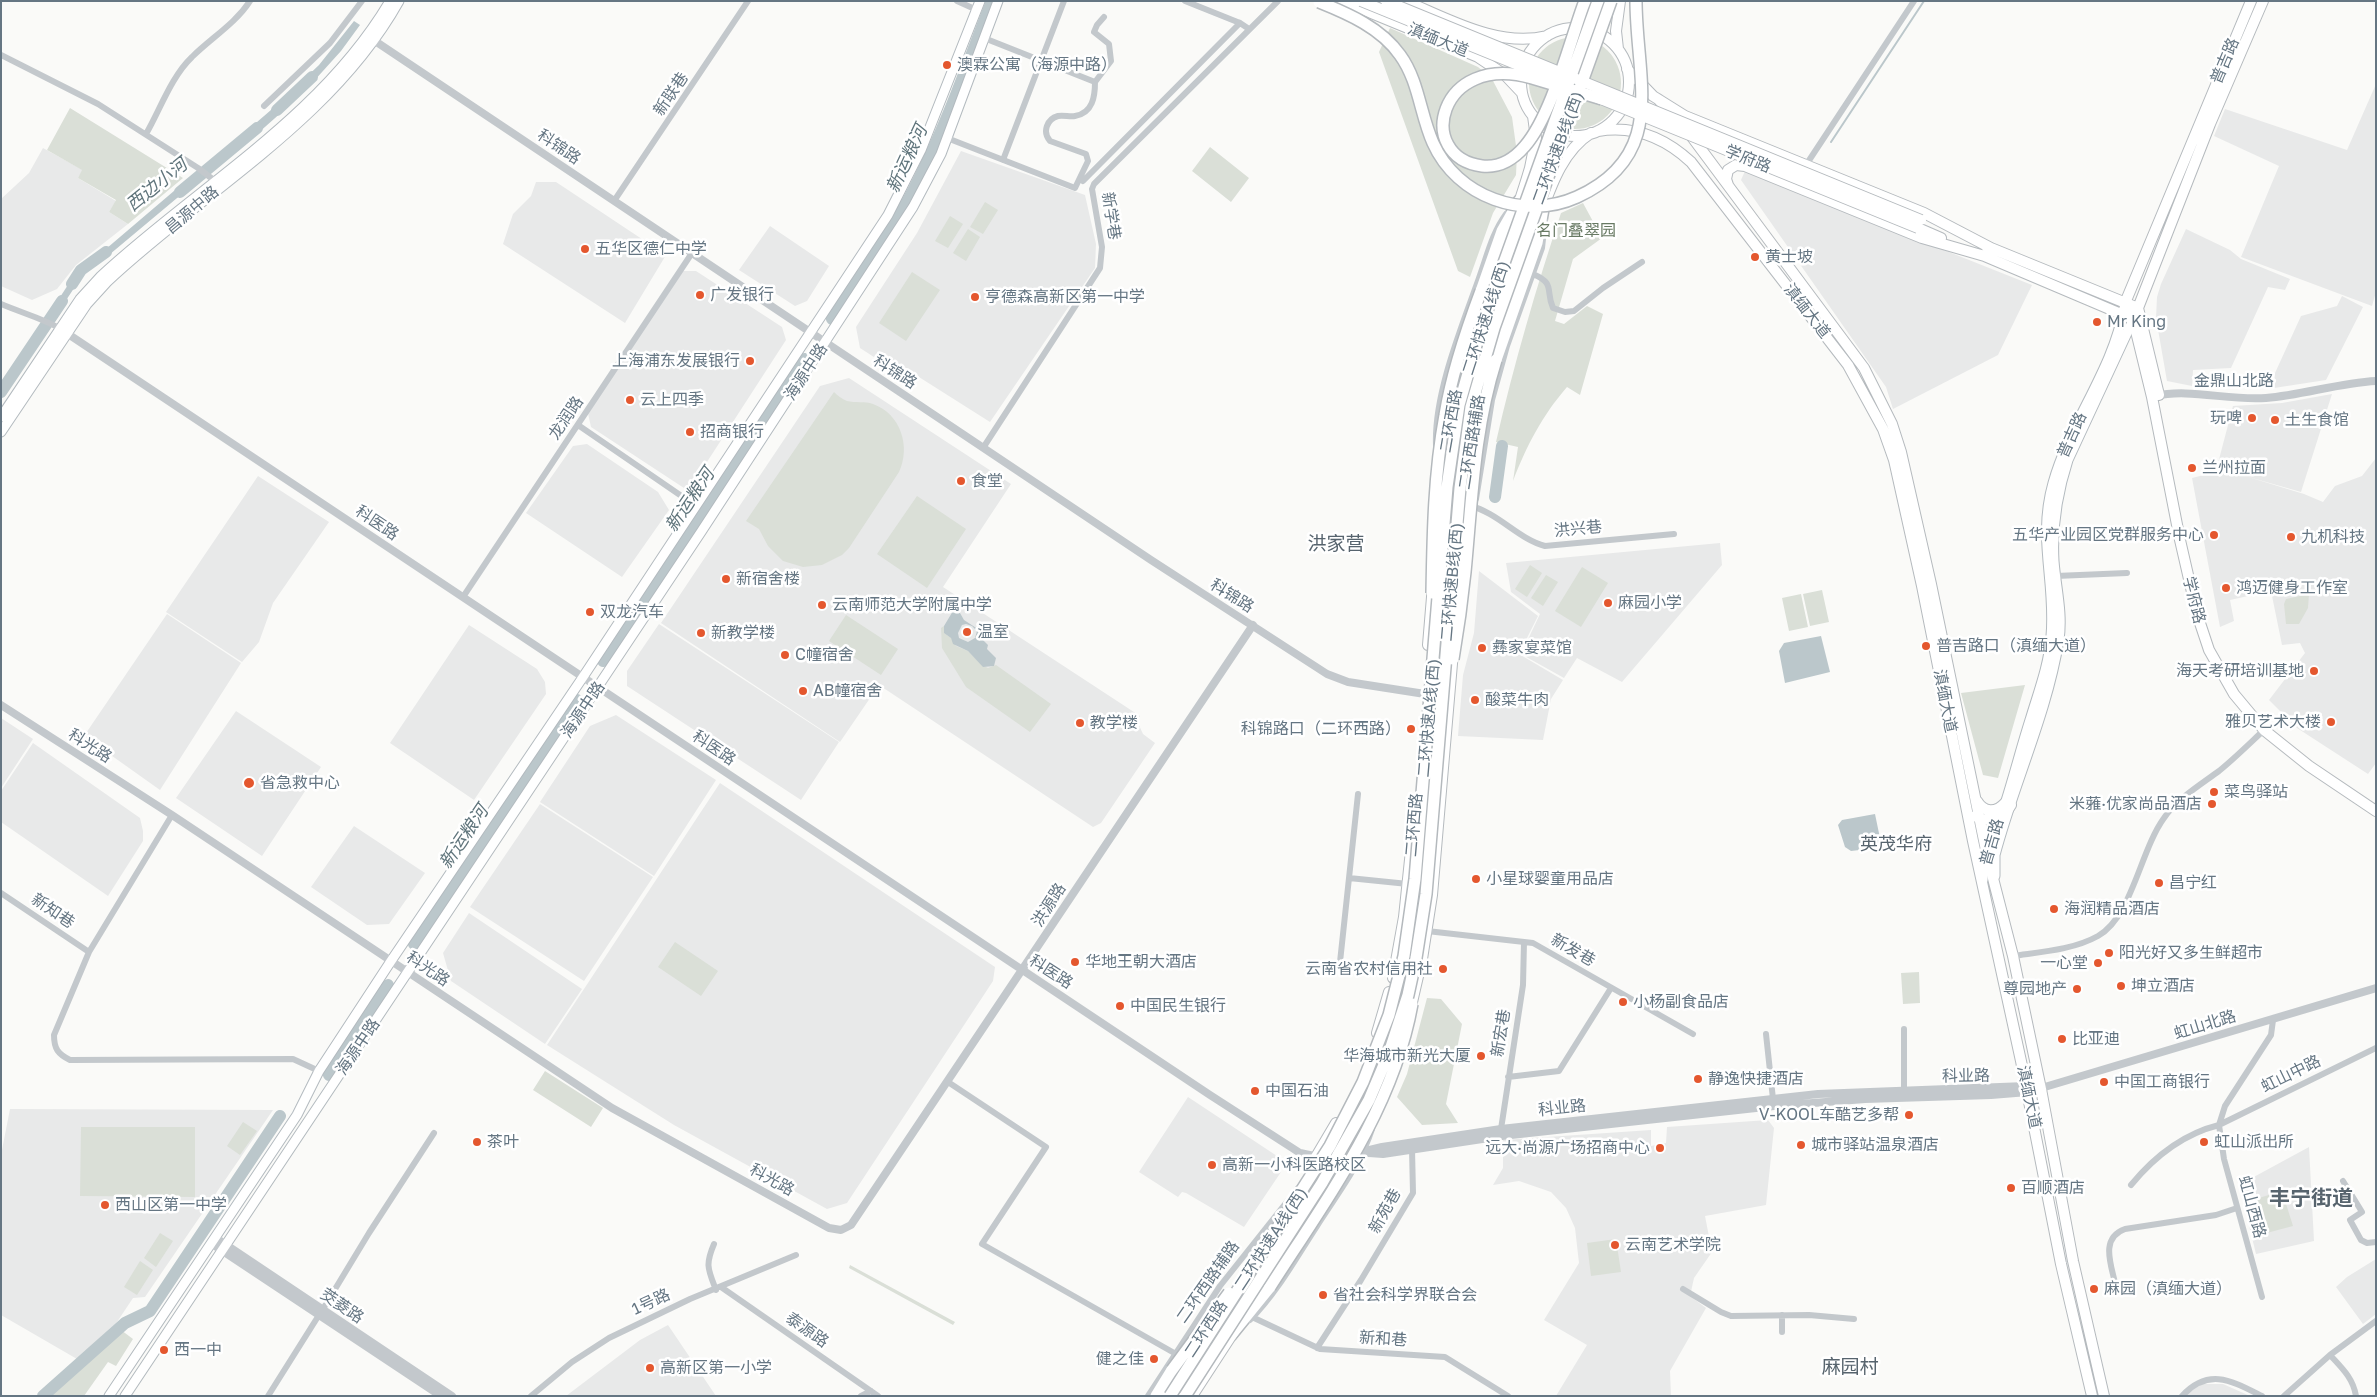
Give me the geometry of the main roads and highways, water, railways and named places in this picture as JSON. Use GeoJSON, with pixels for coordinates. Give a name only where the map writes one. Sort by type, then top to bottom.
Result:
{"type":"FeatureCollection","features":[{"type":"Feature","properties":{"kind":"highway"},"geometry":{"type":"LineString","coordinates":[[1585,1],[1558,76],[1554,85],[1545,111],[1542,118],[1532,137],[1518,154],[1506,162],[1494,166],[1472,164],[1454,152],[1445,134],[1444,114],[1452,96],[1466,84],[1487,75],[1519,75],[1532,78],[1550,84],[1558,86],[1567,89],[1576,91],[1602,99]]}},
{"type":"Feature","properties":{"kind":"highway","name":"二环快速A线(西)"},"geometry":{"type":"LineString","coordinates":[[1170,1396],[1321,1161],[1352,1106],[1376,1054],[1393,1003],[1404,956],[1412,905],[1449,471],[1463,387],[1482,324],[1598,1]]}},
{"type":"Feature","properties":{"kind":"highway","name":"二环快速B线(西)"},"geometry":{"type":"LineString","coordinates":[[1185,1396],[1322,1182],[1363,1112],[1380,1076],[1397,1030],[1411,983],[1429,867],[1461,473],[1474,396],[1494,328],[1611,1]]}},
{"type":"Feature","properties":{"kind":"highway"},"geometry":{"type":"LineString","coordinates":[[1318,2],[1369,26],[1388,41],[1399,54],[1412,77],[1435,147],[1446,166],[1457,177],[1495,200],[1511,205],[1535,207],[1560,203],[1594,188],[1616,169],[1631,148],[1640,125],[1643,103],[1636,1]]}},
{"type":"Feature","properties":{"kind":"highway"},"geometry":{"type":"LineString","coordinates":[[1432,682],[1433,539],[1439,448],[1456,366],[1502,231],[1519,201]]}},
{"type":"Feature","properties":{"kind":"highway"},"geometry":{"type":"LineString","coordinates":[[1441,719],[1462,602],[1478,440],[1496,360],[1537,243],[1543,209]]}},
{"type":"Feature","properties":{"kind":"highway"},"geometry":{"type":"LineString","coordinates":[[1231,1335],[1270,1287],[1343,1174],[1389,1086],[1401,1052],[1410,1012],[1418,946]]}},
{"type":"Feature","properties":{"kind":"highway"},"geometry":{"type":"LineString","coordinates":[[1156,1396],[1193,1340],[1270,1241]]}},
{"type":"Feature","properties":{"kind":"main road","name":"昌源中路"},"geometry":{"type":"LineString","coordinates":[[370,38],[390,1]]}},
{"type":"Feature","properties":{"kind":"main road","name":"昌源中路"},"geometry":{"type":"LineString","coordinates":[[1,417],[64,331],[107,282],[296,114],[370,38],[399,1]]}},
{"type":"Feature","properties":{"kind":"main road","name":"海源中路"},"geometry":{"type":"LineString","coordinates":[[125,1396],[598,687],[913,207],[947,138],[998,1]]}},
{"type":"Feature","properties":{"kind":"main road","name":"滇缅大道"},"geometry":{"type":"LineString","coordinates":[[1342,1],[1478,57],[1505,75],[1523,94]]}},
{"type":"Feature","properties":{"kind":"main road","name":"学府路"},"geometry":{"type":"LineString","coordinates":[[1361,1],[1602,99],[1989,252],[2138,308],[2196,614],[2209,650],[2225,680],[2264,730],[2309,766],[2376,811]]}},
{"type":"Feature","properties":{"kind":"main road","name":"学府路"},"geometry":{"type":"LineString","coordinates":[[1386,1],[1919,224]]}},
{"type":"Feature","properties":{"kind":"main road","name":"滇缅大道"},"geometry":{"type":"LineString","coordinates":[[1405,1],[1486,34],[1519,39],[1550,35]]}},
{"type":"Feature","properties":{"kind":"main road"},"geometry":{"type":"LineString","coordinates":[[1565,30],[1585,1]]}},
{"type":"Feature","properties":{"kind":"main road"},"geometry":{"type":"LineString","coordinates":[[1618,50],[1608,40],[1594,32],[1580,29],[1565,30],[1550,35],[1532,49],[1525,63],[1521,78],[1523,94],[1533,116],[1545,127],[1559,133],[1575,136],[1595,132],[1612,122],[1624,104],[1629,83],[1627,69],[1618,50],[1616,31],[1620,1]]}},
{"type":"Feature","properties":{"kind":"main road","name":"普吉路"},"geometry":{"type":"LineString","coordinates":[[2126,303],[2250,1]]}},
{"type":"Feature","properties":{"kind":"main road","name":"普吉路"},"geometry":{"type":"LineString","coordinates":[[1996,887],[1995,855],[2045,671],[2051,637],[2052,600],[2045,535],[2053,484],[2061,457],[2116,340],[2128,317],[2138,308],[2210,124],[2263,1]]}},
{"type":"Feature","properties":{"kind":"main road","name":"海源中路"},"geometry":{"type":"LineString","coordinates":[[109,1396],[297,1115],[319,1071],[391,961],[583,677],[888,215],[907,181],[979,5]]}},
{"type":"Feature","properties":{"kind":"main road"},"geometry":{"type":"LineString","coordinates":[[1478,57],[1488,56],[1494,49],[1493,40],[1486,34]]}},
{"type":"Feature","properties":{"kind":"main road","name":"学府路"},"geometry":{"type":"LineString","coordinates":[[1627,69],[1640,85],[1685,116],[1930,216],[1989,252],[2128,317]]}},
{"type":"Feature","properties":{"kind":"main road","name":"滇缅大道"},"geometry":{"type":"LineString","coordinates":[[1658,99],[1688,132],[1864,368],[1892,424],[1901,452],[1927,567],[1987,855],[2013,956],[2041,1088],[2073,1261],[2104,1396]]}},
{"type":"Feature","properties":{"kind":"main road","name":"二环西路"},"geometry":{"type":"LineString","coordinates":[[1163,1396],[1316,1158],[1352,1092],[1380,1024],[1397,961],[1408,884],[1441,486],[1448,429],[1462,368],[1519,201],[1534,150],[1536,128],[1533,116]]}},
{"type":"Feature","properties":{"kind":"main road","name":"滇缅大道"},"geometry":{"type":"LineString","coordinates":[[1595,132],[1625,130],[1647,134],[1670,145],[1691,162],[1848,364],[1868,397],[1883,429],[1894,460],[1922,586],[1983,890],[2027,1089],[2061,1264],[2092,1396]]}},
{"type":"Feature","properties":{"kind":"main road","name":"二环西路"},"geometry":{"type":"LineString","coordinates":[[1192,1396],[1346,1156],[1380,1090],[1407,1020],[1417,984],[1427,931],[1438,834],[1460,566],[1470,506],[1471,446],[1482,386],[1499,330],[1543,209],[1565,161],[1577,144],[1595,132]]}},
{"type":"Feature","properties":{"kind":"main road"},"geometry":{"type":"LineString","coordinates":[[1760,172],[1756,167],[1756,156],[1768,149]]}},
{"type":"Feature","properties":{"kind":"main road"},"geometry":{"type":"LineString","coordinates":[[1728,186],[1726,176],[1732,167],[1742,165],[1922,238],[1989,252]]}},
{"type":"Feature","properties":{"kind":"main road"},"geometry":{"type":"LineString","coordinates":[[1519,201],[1525,196],[1533,196],[1540,201],[1543,209]]}},
{"type":"Feature","properties":{"kind":"main road","name":"学府路"},"geometry":{"type":"LineString","coordinates":[[2126,303],[2128,317],[2156,396]]}},
{"type":"Feature","properties":{"kind":"main road","name":"普吉路"},"geometry":{"type":"LineString","coordinates":[[2008,804],[2052,673],[2059,638],[2060,600],[2053,538],[2060,485],[2068,460],[2128,317]]}},
{"type":"Feature","properties":{"kind":"main road","name":"昌源中路"},"geometry":{"type":"LineString","coordinates":[[1,432],[64,331]]}},
{"type":"Feature","properties":{"kind":"main road"},"geometry":{"type":"LineString","coordinates":[[1976,800],[1982,808],[1991,811],[2008,804]]}},
{"type":"Feature","properties":{"kind":"main road"},"geometry":{"type":"LineString","coordinates":[[1966,805],[1974,815],[1989,820],[1998,818],[2008,804]]}},
{"type":"Feature","properties":{"kind":"main road","name":"普吉路"},"geometry":{"type":"LineString","coordinates":[[1983,890],[1987,855],[1998,818]]}},
{"type":"Feature","properties":{"kind":"waterway","name":"新运粮河"},"geometry":{"type":"LineString","coordinates":[[832,319],[890,232],[911,196],[949,112],[992,1]]}},
{"type":"Feature","properties":{"kind":"waterway"},"geometry":{"type":"LineString","coordinates":[[1831,142],[1924,1]]}},
{"type":"Feature","properties":{"kind":"waterway","name":"西边小河"},"geometry":{"type":"LineString","coordinates":[[277,110],[312,77]]}},
{"type":"Feature","properties":{"kind":"waterway","name":"西边小河"},"geometry":{"type":"LineString","coordinates":[[180,192],[257,128]]}},
{"type":"Feature","properties":{"kind":"waterway","name":"西边小河"},"geometry":{"type":"LineString","coordinates":[[72,284],[81,270],[106,252]]}},
{"type":"Feature","properties":{"kind":"waterway","name":"西边小河"},"geometry":{"type":"LineString","coordinates":[[1,392],[62,301]]}},
{"type":"Feature","properties":{"kind":"waterway","name":"新运粮河"},"geometry":{"type":"LineString","coordinates":[[603,661],[805,359]]}},
{"type":"Feature","properties":{"kind":"waterway"},"geometry":{"type":"LineString","coordinates":[[1495,497],[1502,446]]}},
{"type":"Feature","properties":{"kind":"waterway","name":"新运粮河"},"geometry":{"type":"LineString","coordinates":[[414,944],[577,700]]}},
{"type":"Feature","properties":{"kind":"waterway","name":"新运粮河"},"geometry":{"type":"LineString","coordinates":[[329,1075],[388,985]]}},
{"type":"Feature","properties":{"kind":"waterway"},"geometry":{"type":"LineString","coordinates":[[43,1396],[125,1323],[150,1311],[280,1116]]}},
{"type":"Feature","properties":{"kind":"place","name":"澳霖公寓（海源中路）"},"geometry":{"type":"Point","coordinates":[947,65]}},
{"type":"Feature","properties":{"kind":"place","name":"五华区德仁中学"},"geometry":{"type":"Point","coordinates":[585,249]}},
{"type":"Feature","properties":{"kind":"place","name":"黄士坡"},"geometry":{"type":"Point","coordinates":[1755,257]}},
{"type":"Feature","properties":{"kind":"place","name":"广发银行"},"geometry":{"type":"Point","coordinates":[700,295]}},
{"type":"Feature","properties":{"kind":"place","name":"亨德森高新区第一中学"},"geometry":{"type":"Point","coordinates":[975,297]}},
{"type":"Feature","properties":{"kind":"place","name":"Mr King"},"geometry":{"type":"Point","coordinates":[2097,322]}},
{"type":"Feature","properties":{"kind":"place","name":"上海浦东发展银行"},"geometry":{"type":"Point","coordinates":[750,361]}},
{"type":"Feature","properties":{"kind":"place","name":"云上四季"},"geometry":{"type":"Point","coordinates":[630,400]}},
{"type":"Feature","properties":{"kind":"place","name":"玩啤"},"geometry":{"type":"Point","coordinates":[2252,418]}},
{"type":"Feature","properties":{"kind":"place","name":"土生食馆"},"geometry":{"type":"Point","coordinates":[2275,420]}},
{"type":"Feature","properties":{"kind":"place","name":"招商银行"},"geometry":{"type":"Point","coordinates":[690,432]}},
{"type":"Feature","properties":{"kind":"place","name":"兰州拉面"},"geometry":{"type":"Point","coordinates":[2192,468]}},
{"type":"Feature","properties":{"kind":"place","name":"食堂"},"geometry":{"type":"Point","coordinates":[961,481]}},
{"type":"Feature","properties":{"kind":"place","name":"五华产业园区党群服务中心"},"geometry":{"type":"Point","coordinates":[2214,535]}},
{"type":"Feature","properties":{"kind":"place","name":"九机科技"},"geometry":{"type":"Point","coordinates":[2291,537]}},
{"type":"Feature","properties":{"kind":"place","name":"新宿舍楼"},"geometry":{"type":"Point","coordinates":[726,579]}},
{"type":"Feature","properties":{"kind":"place","name":"鸿迈健身工作室"},"geometry":{"type":"Point","coordinates":[2226,588]}},
{"type":"Feature","properties":{"kind":"place","name":"麻园小学"},"geometry":{"type":"Point","coordinates":[1608,603]}},
{"type":"Feature","properties":{"kind":"place","name":"云南师范大学附属中学"},"geometry":{"type":"Point","coordinates":[822,605]}},
{"type":"Feature","properties":{"kind":"place","name":"双龙汽车"},"geometry":{"type":"Point","coordinates":[590,612]}},
{"type":"Feature","properties":{"kind":"place","name":"温室"},"geometry":{"type":"Point","coordinates":[967,632]}},
{"type":"Feature","properties":{"kind":"place","name":"新教学楼"},"geometry":{"type":"Point","coordinates":[701,633]}},
{"type":"Feature","properties":{"kind":"place","name":"普吉路口（滇缅大道）"},"geometry":{"type":"Point","coordinates":[1926,646]}},
{"type":"Feature","properties":{"kind":"place","name":"彝家宴菜馆"},"geometry":{"type":"Point","coordinates":[1482,648]}},
{"type":"Feature","properties":{"kind":"place","name":"C幢宿舍"},"geometry":{"type":"Point","coordinates":[785,655]}},
{"type":"Feature","properties":{"kind":"place","name":"海天考研培训基地"},"geometry":{"type":"Point","coordinates":[2314,671]}},
{"type":"Feature","properties":{"kind":"place","name":"AB幢宿舍"},"geometry":{"type":"Point","coordinates":[803,691]}},
{"type":"Feature","properties":{"kind":"place","name":"酸菜牛肉"},"geometry":{"type":"Point","coordinates":[1475,700]}},
{"type":"Feature","properties":{"kind":"place","name":"雅贝艺术大楼"},"geometry":{"type":"Point","coordinates":[2331,722]}},
{"type":"Feature","properties":{"kind":"place","name":"教学楼"},"geometry":{"type":"Point","coordinates":[1080,723]}},
{"type":"Feature","properties":{"kind":"place","name":"科锦路口（二环西路）"},"geometry":{"type":"Point","coordinates":[1411,729]}},
{"type":"Feature","properties":{"kind":"place","name":"省急救中心"},"geometry":{"type":"Point","coordinates":[249,783]}},
{"type":"Feature","properties":{"kind":"place","name":"菜鸟驿站"},"geometry":{"type":"Point","coordinates":[2214,792]}},
{"type":"Feature","properties":{"kind":"place","name":"米蕥·优家尚品酒店"},"geometry":{"type":"Point","coordinates":[2212,804]}},
{"type":"Feature","properties":{"kind":"place","name":"小星球婴童用品店"},"geometry":{"type":"Point","coordinates":[1476,879]}},
{"type":"Feature","properties":{"kind":"place","name":"昌宁红"},"geometry":{"type":"Point","coordinates":[2159,883]}},
{"type":"Feature","properties":{"kind":"place","name":"海润精品酒店"},"geometry":{"type":"Point","coordinates":[2054,909]}},
{"type":"Feature","properties":{"kind":"place","name":"阳光好又多生鲜超市"},"geometry":{"type":"Point","coordinates":[2109,953]}},
{"type":"Feature","properties":{"kind":"place","name":"华地王朝大酒店"},"geometry":{"type":"Point","coordinates":[1075,962]}},
{"type":"Feature","properties":{"kind":"place","name":"一心堂"},"geometry":{"type":"Point","coordinates":[2098,963]}},
{"type":"Feature","properties":{"kind":"place","name":"云南省农村信用社"},"geometry":{"type":"Point","coordinates":[1443,969]}},
{"type":"Feature","properties":{"kind":"place","name":"坤立酒店"},"geometry":{"type":"Point","coordinates":[2121,986]}},
{"type":"Feature","properties":{"kind":"place","name":"尊园地产"},"geometry":{"type":"Point","coordinates":[2077,989]}},
{"type":"Feature","properties":{"kind":"place","name":"小杨副食品店"},"geometry":{"type":"Point","coordinates":[1623,1002]}},
{"type":"Feature","properties":{"kind":"place","name":"中国民生银行"},"geometry":{"type":"Point","coordinates":[1120,1006]}},
{"type":"Feature","properties":{"kind":"place","name":"比亚迪"},"geometry":{"type":"Point","coordinates":[2062,1039]}},
{"type":"Feature","properties":{"kind":"place","name":"华海城市新光大厦"},"geometry":{"type":"Point","coordinates":[1481,1056]}},
{"type":"Feature","properties":{"kind":"place","name":"静逸快捷酒店"},"geometry":{"type":"Point","coordinates":[1698,1079]}},
{"type":"Feature","properties":{"kind":"place","name":"中国工商银行"},"geometry":{"type":"Point","coordinates":[2104,1082]}},
{"type":"Feature","properties":{"kind":"place","name":"中国石油"},"geometry":{"type":"Point","coordinates":[1255,1091]}},
{"type":"Feature","properties":{"kind":"place","name":"V-KOOL车酷艺多帮"},"geometry":{"type":"Point","coordinates":[1909,1115]}},
{"type":"Feature","properties":{"kind":"place","name":"茶叶"},"geometry":{"type":"Point","coordinates":[477,1142]}},
{"type":"Feature","properties":{"kind":"place","name":"虹山派出所"},"geometry":{"type":"Point","coordinates":[2204,1142]}},
{"type":"Feature","properties":{"kind":"place","name":"城市驿站温泉酒店"},"geometry":{"type":"Point","coordinates":[1801,1145]}},
{"type":"Feature","properties":{"kind":"place","name":"远大·尚源广场招商中心"},"geometry":{"type":"Point","coordinates":[1660,1148]}},
{"type":"Feature","properties":{"kind":"place","name":"高新一小科医路校区"},"geometry":{"type":"Point","coordinates":[1212,1165]}},
{"type":"Feature","properties":{"kind":"place","name":"百顺酒店"},"geometry":{"type":"Point","coordinates":[2011,1188]}},
{"type":"Feature","properties":{"kind":"place","name":"西山区第一中学"},"geometry":{"type":"Point","coordinates":[105,1205]}},
{"type":"Feature","properties":{"kind":"place","name":"云南艺术学院"},"geometry":{"type":"Point","coordinates":[1615,1245]}},
{"type":"Feature","properties":{"kind":"place","name":"麻园（滇缅大道）"},"geometry":{"type":"Point","coordinates":[2094,1289]}},
{"type":"Feature","properties":{"kind":"place","name":"省社会科学界联合会"},"geometry":{"type":"Point","coordinates":[1323,1295]}},
{"type":"Feature","properties":{"kind":"place","name":"西一中"},"geometry":{"type":"Point","coordinates":[164,1350]}},
{"type":"Feature","properties":{"kind":"place","name":"健之佳"},"geometry":{"type":"Point","coordinates":[1154,1359]}},
{"type":"Feature","properties":{"kind":"place","name":"高新区第一小学"},"geometry":{"type":"Point","coordinates":[650,1368]}},
{"type":"Feature","properties":{"kind":"district","name":"洪家营"},"geometry":{"type":"Point","coordinates":[1336,544]}},
{"type":"Feature","properties":{"kind":"district","name":"英茂华府"},"geometry":{"type":"Point","coordinates":[1896,844]}},
{"type":"Feature","properties":{"kind":"district","name":"丰宁街道"},"geometry":{"type":"Point","coordinates":[2311,1198]}},
{"type":"Feature","properties":{"kind":"district","name":"麻园村"},"geometry":{"type":"Point","coordinates":[1850,1367]}},
{"type":"Feature","properties":{"kind":"park label","name":"名门叠翠园"},"geometry":{"type":"Point","coordinates":[1576,231]}}]}
